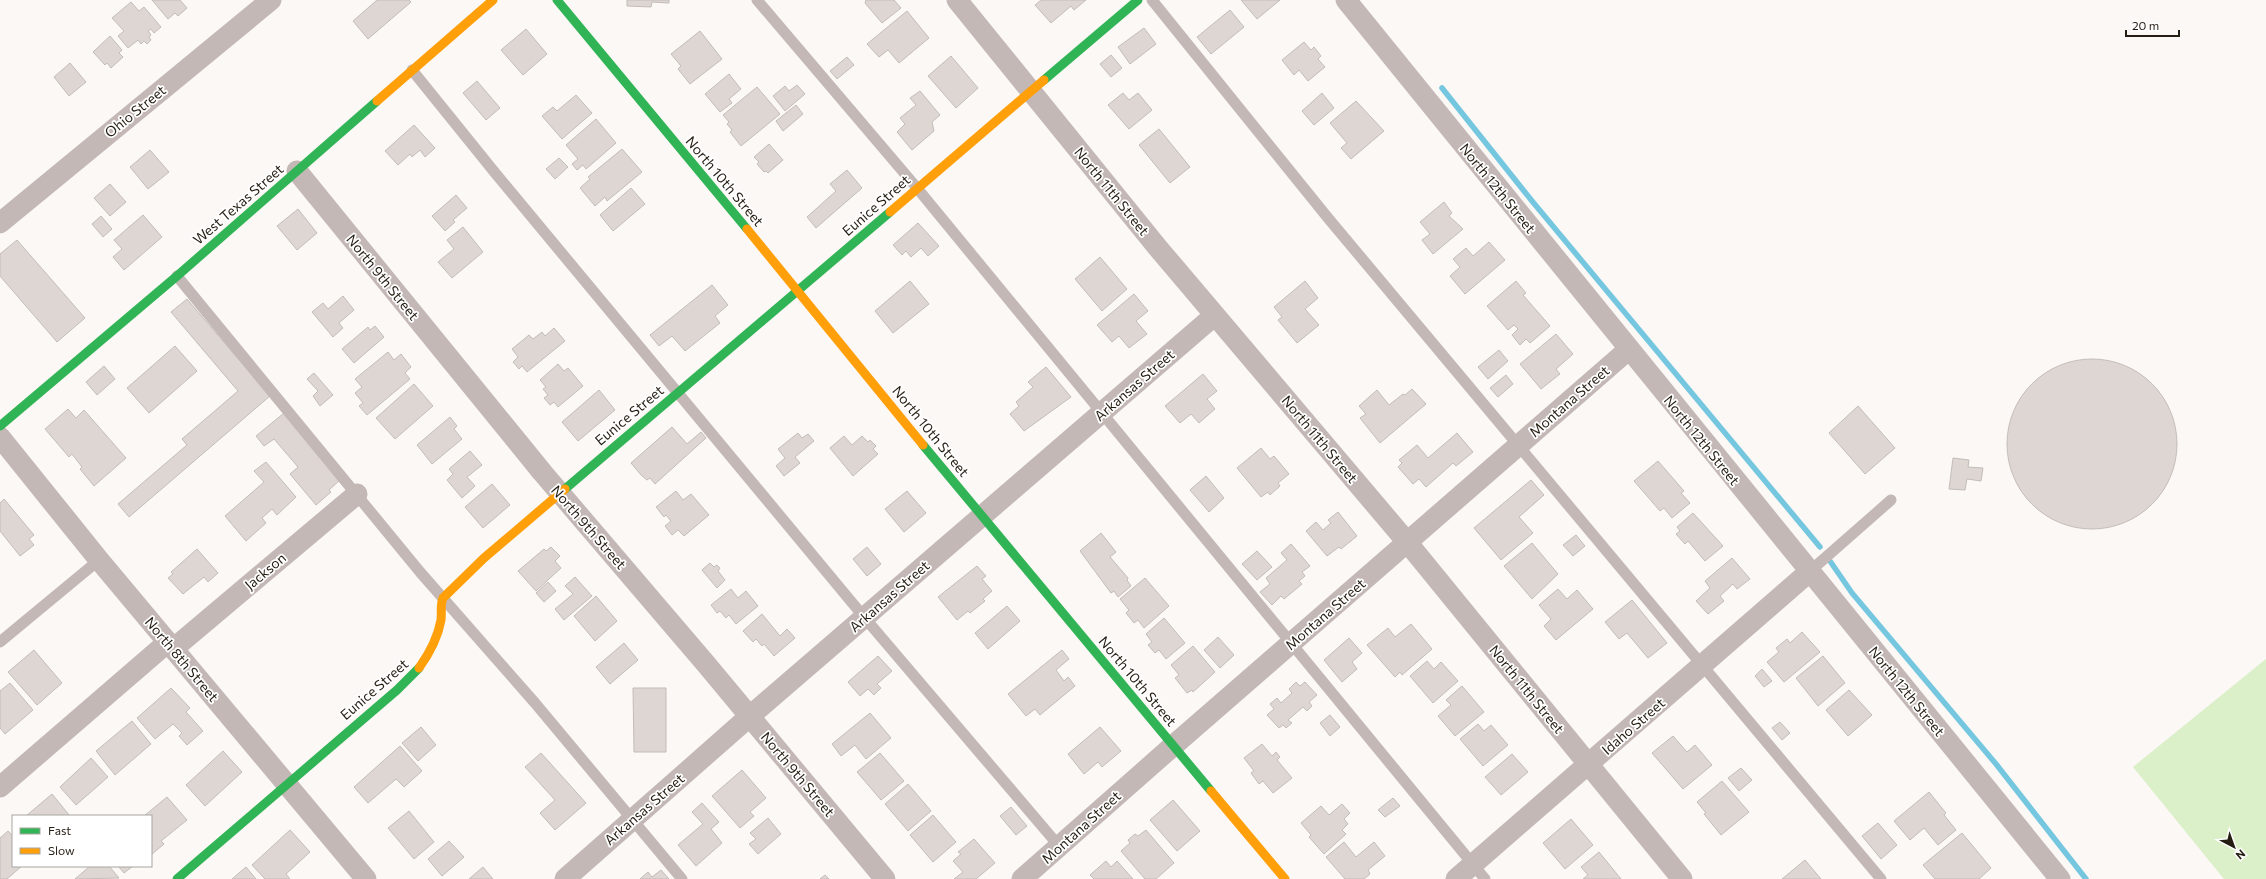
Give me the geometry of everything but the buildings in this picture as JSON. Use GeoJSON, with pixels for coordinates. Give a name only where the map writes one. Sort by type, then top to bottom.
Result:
{"type":"FeatureCollection","features":[{"type":"Feature","properties":{"kind":"street","name":"Ohio Street"},"geometry":{"type":"LineString","coordinates":[[0,223],[271,0]]}},
{"type":"Feature","properties":{"kind":"street","name":"West Texas Street"},"geometry":{"type":"LineString","coordinates":[[0,426],[177,276],[493,0]]}},
{"type":"Feature","properties":{"kind":"street","name":"North 10th Street"},"geometry":{"type":"LineString","coordinates":[[557,0],[658,124],[798,290],[982,516],[1285,879]]}},
{"type":"Feature","properties":{"kind":"street","name":"North 11th Street"},"geometry":{"type":"LineString","coordinates":[[957,0],[1215,315],[1407,542],[1682,879]]}},
{"type":"Feature","properties":{"kind":"street","name":"Eunice Street"},"geometry":{"type":"LineString","coordinates":[[177,879],[397,690],[420,668],[428,658],[441,621],[443,598],[484,558],[1138,0]]}},
{"type":"Feature","properties":{"kind":"street","name":"North 12th Street"},"geometry":{"type":"LineString","coordinates":[[1346,0],[1628,350],[2060,879]]}},
{"type":"Feature","properties":{"kind":"street","name":"North 9th Street"},"geometry":{"type":"LineString","coordinates":[[296,171],[560,493],[750,716],[885,879]]}},
{"type":"Feature","properties":{"kind":"street","name":"Arkansas Street"},"geometry":{"type":"LineString","coordinates":[[565,879],[864,617],[1215,315]]}},
{"type":"Feature","properties":{"kind":"street","name":"Montana Street"},"geometry":{"type":"LineString","coordinates":[[1022,879],[1628,350]]}},
{"type":"Feature","properties":{"kind":"street","name":"North 8th Street"},"geometry":{"type":"LineString","coordinates":[[0,437],[99,560],[366,879]]}},
{"type":"Feature","properties":{"kind":"street","name":"Jackson"},"geometry":{"type":"LineString","coordinates":[[0,787],[171,645],[357,494]]}},
{"type":"Feature","properties":{"kind":"street","name":"Idaho Street"},"geometry":{"type":"LineString","coordinates":[[1456,879],[1479,872],[1588,764],[1810,572]]}},
{"type":"Feature","properties":{"kind":"lane"},"geometry":{"type":"LineString","coordinates":[[757,0],[917,188],[1101,414],[1479,872]]}},
{"type":"Feature","properties":{"kind":"lane"},"geometry":{"type":"LineString","coordinates":[[1152,0],[1328,218],[1702,666],[1808,789],[1881,879]]}},
{"type":"Feature","properties":{"kind":"lane"},"geometry":{"type":"LineString","coordinates":[[412,70],[496,174],[864,617],[1059,846]]}},
{"type":"Feature","properties":{"kind":"lane"},"geometry":{"type":"LineString","coordinates":[[177,276],[443,598],[682,879]]}},
{"type":"Feature","properties":{"kind":"lane"},"geometry":{"type":"LineString","coordinates":[[1810,572],[1891,500]]}},
{"type":"Feature","properties":{"kind":"lane"},"geometry":{"type":"LineString","coordinates":[[0,642],[99,560]]}},
{"type":"Feature","properties":{"kind":"green space"},"geometry":{"type":"Polygon","coordinates":[[[2266,659],[2266,879],[2224,879],[2133,767],[2266,659]]]}},
{"type":"Feature","properties":{"kind":"waterway"},"geometry":{"type":"LineString","coordinates":[[1442,88],[1532,201],[1820,547]]}},
{"type":"Feature","properties":{"kind":"waterway"},"geometry":{"type":"LineString","coordinates":[[1830,561],[1852,593],[1996,764],[2086,879]]}},
{"type":"Feature","properties":{"kind":"traffic: fast"},"geometry":{"type":"LineString","coordinates":[[557,0],[747,229]]}},
{"type":"Feature","properties":{"kind":"traffic: fast"},"geometry":{"type":"LineString","coordinates":[[1044,80],[1138,0]]}},
{"type":"Feature","properties":{"kind":"traffic: fast"},"geometry":{"type":"LineString","coordinates":[[0,426],[177,276],[377,101]]}},
{"type":"Feature","properties":{"kind":"traffic: fast"},"geometry":{"type":"LineString","coordinates":[[565,489],[890,212]]}},
{"type":"Feature","properties":{"kind":"traffic: fast"},"geometry":{"type":"LineString","coordinates":[[923,445],[1211,791]]}},
{"type":"Feature","properties":{"kind":"traffic: fast"},"geometry":{"type":"LineString","coordinates":[[177,879],[397,690],[419,668]]}},
{"type":"Feature","properties":{"kind":"traffic: slow"},"geometry":{"type":"LineString","coordinates":[[377,101],[493,0]]}},
{"type":"Feature","properties":{"kind":"traffic: slow"},"geometry":{"type":"LineString","coordinates":[[890,212],[1044,80]]}},
{"type":"Feature","properties":{"kind":"traffic: slow"},"geometry":{"type":"LineString","coordinates":[[747,229],[923,445]]}},
{"type":"Feature","properties":{"kind":"traffic: slow"},"geometry":{"type":"LineString","coordinates":[[419,668],[430,651],[438,633],[443,598],[484,558],[565,489]]}},
{"type":"Feature","properties":{"kind":"traffic: slow"},"geometry":{"type":"LineString","coordinates":[[1211,791],[1285,879]]}}]}
